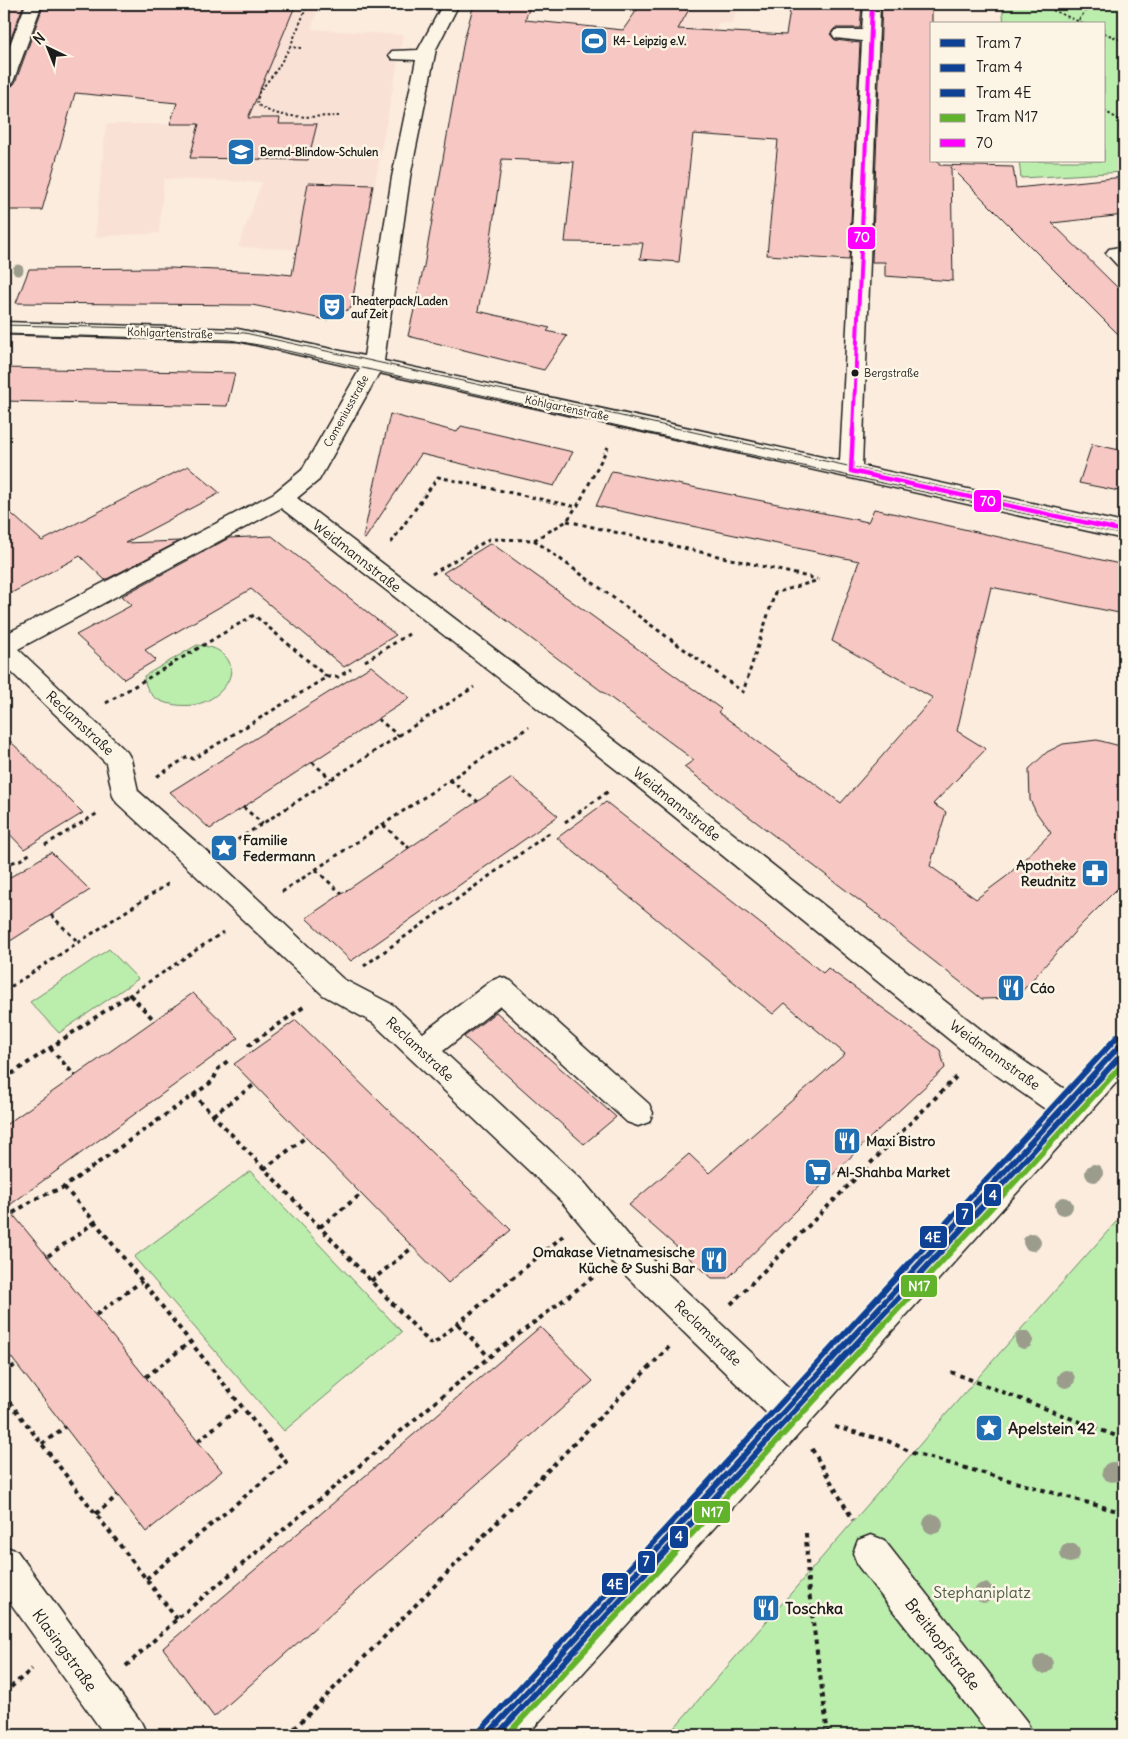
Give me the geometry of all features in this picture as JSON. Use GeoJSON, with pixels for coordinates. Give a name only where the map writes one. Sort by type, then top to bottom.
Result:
{"type":"FeatureCollection","features":[{"type":"Feature","properties":{"kind":"street"},"geometry":{"type":"LineString","coordinates":[[5,75],[34,4]]}},
{"type":"Feature","properties":{"kind":"street","name":"Comeniusstraße"},"geometry":{"type":"LineString","coordinates":[[4,646],[282,498],[311,475],[373,365],[401,177],[426,55],[451,4]]}},
{"type":"Feature","properties":{"kind":"street"},"geometry":{"type":"LineString","coordinates":[[851,471],[872,4]]}},
{"type":"Feature","properties":{"kind":"street"},"geometry":{"type":"LineString","coordinates":[[841,34],[871,36]]}},
{"type":"Feature","properties":{"kind":"street"},"geometry":{"type":"LineString","coordinates":[[398,55],[426,55]]}},
{"type":"Feature","properties":{"kind":"street"},"geometry":{"type":"LineString","coordinates":[[1124,252],[1116,253],[1124,261]]}},
{"type":"Feature","properties":{"kind":"street","name":"Kohlgartenstraße"},"geometry":{"type":"LineString","coordinates":[[4,328],[238,335],[1124,531]]}},
{"type":"Feature","properties":{"kind":"street","name":"Weidmannstraße"},"geometry":{"type":"LineString","coordinates":[[282,498],[636,771],[984,1050],[1072,1111]]}},
{"type":"Feature","properties":{"kind":"street","name":"Reclamstraße"},"geometry":{"type":"LineString","coordinates":[[4,651],[118,759],[126,796],[201,862],[333,988],[382,1014],[573,1192],[624,1253],[794,1416]]}},
{"type":"Feature","properties":{"kind":"street"},"geometry":{"type":"LineString","coordinates":[[421,1051],[501,989],[638,1113]]}},
{"type":"Feature","properties":{"kind":"street"},"geometry":{"type":"LineString","coordinates":[[502,1735],[1124,1054]]}},
{"type":"Feature","properties":{"kind":"street","name":"Breitkopfstraße"},"geometry":{"type":"LineString","coordinates":[[871,1553],[1014,1735]]}},
{"type":"Feature","properties":{"kind":"street","name":"Klasingstraße"},"geometry":{"type":"LineString","coordinates":[[4,1564],[128,1735]]}},
{"type":"Feature","properties":{"kind":"path"},"geometry":{"type":"LineString","coordinates":[[308,4],[290,47],[276,72],[256,96],[256,102],[265,109],[280,114],[340,116]]}},
{"type":"Feature","properties":{"kind":"path"},"geometry":{"type":"LineString","coordinates":[[1039,4],[1077,22],[1090,4]]}},
{"type":"Feature","properties":{"kind":"path"},"geometry":{"type":"LineString","coordinates":[[1106,34],[1124,41]]}},
{"type":"Feature","properties":{"kind":"path"},"geometry":{"type":"LineString","coordinates":[[290,47],[301,48]]}},
{"type":"Feature","properties":{"kind":"path"},"geometry":{"type":"LineString","coordinates":[[1106,112],[1124,122]]}},
{"type":"Feature","properties":{"kind":"path"},"geometry":{"type":"LineString","coordinates":[[404,592],[489,539],[534,540],[567,521],[622,420]]}},
{"type":"Feature","properties":{"kind":"path"},"geometry":{"type":"LineString","coordinates":[[373,568],[438,477],[576,507]]}},
{"type":"Feature","properties":{"kind":"path"},"geometry":{"type":"LineString","coordinates":[[534,540],[743,692],[775,593],[819,580],[567,521]]}},
{"type":"Feature","properties":{"kind":"path"},"geometry":{"type":"LineString","coordinates":[[78,720],[254,615],[327,677]]}},
{"type":"Feature","properties":{"kind":"path"},"geometry":{"type":"LineString","coordinates":[[365,661],[438,618]]}},
{"type":"Feature","properties":{"kind":"path"},"geometry":{"type":"LineString","coordinates":[[4,991],[503,668]]}},
{"type":"Feature","properties":{"kind":"path"},"geometry":{"type":"LineString","coordinates":[[45,845],[189,756],[193,759],[327,677],[338,677],[351,669]]}},
{"type":"Feature","properties":{"kind":"path"},"geometry":{"type":"LineString","coordinates":[[4,1079],[556,709]]}},
{"type":"Feature","properties":{"kind":"path"},"geometry":{"type":"LineString","coordinates":[[378,719],[399,736]]}},
{"type":"Feature","properties":{"kind":"path"},"geometry":{"type":"LineString","coordinates":[[312,762],[332,780]]}},
{"type":"Feature","properties":{"kind":"path"},"geometry":{"type":"LineString","coordinates":[[565,822],[636,771]]}},
{"type":"Feature","properties":{"kind":"path"},"geometry":{"type":"LineString","coordinates":[[450,780],[478,802]]}},
{"type":"Feature","properties":{"kind":"path"},"geometry":{"type":"LineString","coordinates":[[243,808],[263,824]]}},
{"type":"Feature","properties":{"kind":"path"},"geometry":{"type":"LineString","coordinates":[[383,825],[410,848]]}},
{"type":"Feature","properties":{"kind":"path"},"geometry":{"type":"LineString","coordinates":[[248,1046],[333,988],[552,831]]}},
{"type":"Feature","properties":{"kind":"path"},"geometry":{"type":"LineString","coordinates":[[4,864],[20,860],[31,853]]}},
{"type":"Feature","properties":{"kind":"path"},"geometry":{"type":"LineString","coordinates":[[316,870],[342,894]]}},
{"type":"Feature","properties":{"kind":"path"},"geometry":{"type":"LineString","coordinates":[[51,915],[78,942]]}},
{"type":"Feature","properties":{"kind":"path"},"geometry":{"type":"LineString","coordinates":[[130,995],[154,1020]]}},
{"type":"Feature","properties":{"kind":"path"},"geometry":{"type":"LineString","coordinates":[[50,1048],[75,1076]]}},
{"type":"Feature","properties":{"kind":"path"},"geometry":{"type":"LineString","coordinates":[[13,1213],[35,1199],[64,1187],[213,1081],[218,1069],[230,1059]]}},
{"type":"Feature","properties":{"kind":"path"},"geometry":{"type":"LineString","coordinates":[[730,1305],[963,1070]]}},
{"type":"Feature","properties":{"kind":"path"},"geometry":{"type":"LineString","coordinates":[[213,1114],[254,1084]]}},
{"type":"Feature","properties":{"kind":"path"},"geometry":{"type":"LineString","coordinates":[[193,1094],[432,1345],[590,1213]]}},
{"type":"Feature","properties":{"kind":"path"},"geometry":{"type":"LineString","coordinates":[[264,1168],[306,1137]]}},
{"type":"Feature","properties":{"kind":"path"},"geometry":{"type":"LineString","coordinates":[[64,1187],[95,1222],[286,1462],[146,1579]]}},
{"type":"Feature","properties":{"kind":"path"},"geometry":{"type":"LineString","coordinates":[[320,1227],[361,1194]]}},
{"type":"Feature","properties":{"kind":"path"},"geometry":{"type":"LineString","coordinates":[[48,1256],[95,1222]]}},
{"type":"Feature","properties":{"kind":"path"},"geometry":{"type":"LineString","coordinates":[[371,1281],[413,1247]]}},
{"type":"Feature","properties":{"kind":"path"},"geometry":{"type":"LineString","coordinates":[[96,1693],[177,1620],[489,1357],[624,1253]]}},
{"type":"Feature","properties":{"kind":"path"},"geometry":{"type":"LineString","coordinates":[[96,1315],[142,1281]]}},
{"type":"Feature","properties":{"kind":"path"},"geometry":{"type":"LineString","coordinates":[[458,1324],[489,1357]]}},
{"type":"Feature","properties":{"kind":"path"},"geometry":{"type":"LineString","coordinates":[[146,1377],[190,1342]]}},
{"type":"Feature","properties":{"kind":"path"},"geometry":{"type":"LineString","coordinates":[[288,1735],[554,1462],[673,1343]]}},
{"type":"Feature","properties":{"kind":"path"},"geometry":{"type":"LineString","coordinates":[[4,1374],[16,1364]]}},
{"type":"Feature","properties":{"kind":"path"},"geometry":{"type":"LineString","coordinates":[[952,1372],[1124,1439]]}},
{"type":"Feature","properties":{"kind":"path"},"geometry":{"type":"LineString","coordinates":[[4,1395],[177,1620]]}},
{"type":"Feature","properties":{"kind":"path"},"geometry":{"type":"LineString","coordinates":[[198,1440],[241,1406]]}},
{"type":"Feature","properties":{"kind":"path"},"geometry":{"type":"LineString","coordinates":[[794,1416],[888,1441],[913,1453],[1124,1513]]}},
{"type":"Feature","properties":{"kind":"path"},"geometry":{"type":"LineString","coordinates":[[794,1416],[871,1553]]}},
{"type":"Feature","properties":{"kind":"path"},"geometry":{"type":"LineString","coordinates":[[42,1444],[65,1427]]}},
{"type":"Feature","properties":{"kind":"path"},"geometry":{"type":"LineString","coordinates":[[96,1514],[118,1495]]}},
{"type":"Feature","properties":{"kind":"path"},"geometry":{"type":"LineString","coordinates":[[806,1532],[808,1584],[828,1735]]}},
{"type":"Feature","properties":{"kind":"shaded area","name":"Bernd-Blindow-Schulen"},"geometry":{"type":"Polygon","coordinates":[[[239,4],[320,4],[311,29],[403,35],[362,252],[238,247],[262,182],[164,179],[159,233],[95,237],[106,124],[171,124],[178,101],[215,31],[239,4]]]}},
{"type":"Feature","properties":{"kind":"shaded area"},"geometry":{"type":"Polygon","coordinates":[[[641,4],[738,4],[733,23],[718,23],[705,78],[612,48],[641,4]]]}},
{"type":"Feature","properties":{"kind":"green space"},"geometry":{"type":"Polygon","coordinates":[[[1002,4],[1124,4],[1124,172],[1021,178],[1019,162],[1106,162],[1106,22],[1004,22],[1002,4]]]}},
{"type":"Feature","properties":{"kind":"green space"},"geometry":{"type":"Polygon","coordinates":[[[197,645],[219,651],[226,657],[231,672],[225,687],[212,698],[195,705],[171,704],[153,696],[146,685],[144,676],[197,645]]]}},
{"type":"Feature","properties":{"kind":"green space"},"geometry":{"type":"Polygon","coordinates":[[[109,949],[138,979],[59,1033],[30,1002],[109,949]]]}},
{"type":"Feature","properties":{"kind":"green space"},"geometry":{"type":"Polygon","coordinates":[[[250,1171],[402,1332],[284,1431],[134,1257],[250,1171]]]}},
{"type":"Feature","properties":{"kind":"green space","name":"Stephaniplatz"},"geometry":{"type":"Polygon","coordinates":[[[1124,1213],[1124,1735],[668,1735],[974,1382],[1124,1213]]]}},
{"type":"Feature","properties":{"kind":"building"},"geometry":{"type":"Polygon","coordinates":[[[4,4],[24,4],[4,56],[4,4]]]}},
{"type":"Feature","properties":{"kind":"building"},"geometry":{"type":"Polygon","coordinates":[[[44,4],[296,4],[248,118],[280,118],[279,124],[317,124],[308,160],[190,158],[199,124],[170,124],[177,103],[75,93],[42,210],[4,210],[4,89],[10,88],[15,83],[44,4]]]}},
{"type":"Feature","properties":{"kind":"building"},"geometry":{"type":"Polygon","coordinates":[[[474,4],[531,4],[525,20],[623,30],[641,4],[692,4],[678,29],[786,35],[791,4],[862,4],[860,28],[835,28],[830,34],[835,40],[860,43],[849,260],[767,255],[778,140],[693,134],[679,262],[640,259],[643,243],[565,242],[574,162],[502,159],[489,252],[478,311],[550,328],[547,331],[567,336],[544,370],[408,336],[424,266],[464,40],[474,4]]]}},
{"type":"Feature","properties":{"kind":"building"},"geometry":{"type":"Polygon","coordinates":[[[882,4],[932,4],[932,22],[930,22],[930,162],[939,162],[939,165],[1013,167],[1016,188],[1124,177],[1124,215],[1052,223],[1124,294],[1124,340],[951,167],[953,281],[885,276],[885,262],[872,262],[882,4]]]}},
{"type":"Feature","properties":{"kind":"building"},"geometry":{"type":"Polygon","coordinates":[[[308,183],[373,185],[351,308],[327,320],[252,305],[16,303],[29,269],[169,268],[292,275],[308,183]]]}},
{"type":"Feature","properties":{"kind":"building"},"geometry":{"type":"Polygon","coordinates":[[[4,368],[235,373],[227,406],[4,401],[4,368]]]}},
{"type":"Feature","properties":{"kind":"building"},"geometry":{"type":"Polygon","coordinates":[[[390,414],[457,432],[461,426],[573,452],[554,486],[421,454],[365,539],[363,538],[390,414]]]}},
{"type":"Feature","properties":{"kind":"building"},"geometry":{"type":"Polygon","coordinates":[[[1092,444],[1124,451],[1124,492],[1079,483],[1092,444]]]}},
{"type":"Feature","properties":{"kind":"building"},"geometry":{"type":"Polygon","coordinates":[[[188,466],[220,493],[125,543],[180,541],[105,580],[80,556],[4,597],[4,507],[42,541],[188,466]]]}},
{"type":"Feature","properties":{"kind":"building"},"geometry":{"type":"Polygon","coordinates":[[[612,471],[868,522],[874,509],[1124,565],[1124,614],[991,587],[957,731],[986,749],[933,804],[946,812],[930,866],[976,899],[1007,876],[1051,833],[1030,800],[1029,769],[1047,752],[1063,744],[1097,740],[1124,747],[1124,882],[1080,926],[1016,998],[982,999],[879,918],[881,917],[684,767],[694,760],[443,573],[491,543],[721,709],[718,712],[841,803],[933,698],[832,641],[859,561],[596,506],[612,471]]]}},
{"type":"Feature","properties":{"kind":"building"},"geometry":{"type":"Polygon","coordinates":[[[272,536],[396,635],[344,667],[251,589],[145,650],[156,660],[124,679],[76,635],[132,605],[122,596],[229,538],[272,536]]]}},
{"type":"Feature","properties":{"kind":"building"},"geometry":{"type":"Polygon","coordinates":[[[371,666],[410,698],[210,829],[170,792],[371,666]]]}},
{"type":"Feature","properties":{"kind":"building"},"geometry":{"type":"Polygon","coordinates":[[[4,735],[83,813],[24,849],[4,828],[4,735]]]}},
{"type":"Feature","properties":{"kind":"building"},"geometry":{"type":"Polygon","coordinates":[[[512,778],[558,816],[351,961],[306,918],[512,778]]]}},
{"type":"Feature","properties":{"kind":"building"},"geometry":{"type":"Polygon","coordinates":[[[606,802],[823,973],[828,968],[940,1050],[945,1068],[876,1132],[728,1278],[712,1278],[629,1205],[689,1154],[709,1173],[845,1054],[785,1003],[773,1014],[557,838],[606,802]]]}},
{"type":"Feature","properties":{"kind":"building"},"geometry":{"type":"Polygon","coordinates":[[[51,852],[90,890],[4,945],[4,881],[51,852]]]}},
{"type":"Feature","properties":{"kind":"building"},"geometry":{"type":"Polygon","coordinates":[[[193,993],[239,1038],[7,1207],[222,1471],[146,1532],[4,1348],[4,1126],[193,993]]]}},
{"type":"Feature","properties":{"kind":"building"},"geometry":{"type":"Polygon","coordinates":[[[496,1012],[616,1117],[584,1144],[464,1037],[496,1012]]]}},
{"type":"Feature","properties":{"kind":"building"},"geometry":{"type":"Polygon","coordinates":[[[296,1020],[511,1230],[448,1283],[234,1064],[296,1020]]]}},
{"type":"Feature","properties":{"kind":"building"},"geometry":{"type":"Polygon","coordinates":[[[540,1327],[593,1381],[214,1717],[163,1648],[540,1327]]]}},
{"type":"Feature","properties":{"kind":"tram line"},"geometry":{"type":"LineString","coordinates":[[4,325],[187,329],[245,333],[1124,527]]}},
{"type":"Feature","properties":{"kind":"tram line"},"geometry":{"type":"LineString","coordinates":[[4,334],[230,340],[270,347],[645,432],[1124,535]]}},
{"type":"Feature","properties":{"kind":"tram line","name":"4E"},"geometry":{"type":"LineString","coordinates":[[481,1730],[1118,1036]]}},
{"type":"Feature","properties":{"kind":"tram line","name":"7"},"geometry":{"type":"LineString","coordinates":[[487,1735],[1124,1041]]}},
{"type":"Feature","properties":{"kind":"tram line","name":"4"},"geometry":{"type":"LineString","coordinates":[[497,1735],[1124,1052]]}},
{"type":"Feature","properties":{"kind":"tram line","name":"N17"},"geometry":{"type":"LineString","coordinates":[[507,1735],[1124,1063]]}},
{"type":"Feature","properties":{"kind":"transit line","name":"70"},"geometry":{"type":"LineString","coordinates":[[851,471],[872,4]]}},
{"type":"Feature","properties":{"kind":"transit line","name":"70"},"geometry":{"type":"LineString","coordinates":[[851,471],[1124,531]]}},
{"type":"Feature","properties":{"kind":"place","name":"K4- Leipzig e.V."},"geometry":{"type":"Point","coordinates":[594,41]}},
{"type":"Feature","properties":{"kind":"place","name":"Bernd-Blindow-Schulen"},"geometry":{"type":"Point","coordinates":[241,152]}},
{"type":"Feature","properties":{"kind":"place","name":"Theaterpack/Laden auf Zeit"},"geometry":{"type":"Point","coordinates":[332,307]}},
{"type":"Feature","properties":{"kind":"place","name":"Bergstraße"},"geometry":{"type":"Point","coordinates":[855,373]}},
{"type":"Feature","properties":{"kind":"place","name":"Familie Federmann"},"geometry":{"type":"Point","coordinates":[224,848]}},
{"type":"Feature","properties":{"kind":"place","name":"Apotheke Reudnitz"},"geometry":{"type":"Point","coordinates":[1095,873]}},
{"type":"Feature","properties":{"kind":"place","name":"Cáo"},"geometry":{"type":"Point","coordinates":[1011,988]}},
{"type":"Feature","properties":{"kind":"place","name":"Maxi Bistro"},"geometry":{"type":"Point","coordinates":[847,1141]}},
{"type":"Feature","properties":{"kind":"place","name":"Al-Shahba Market"},"geometry":{"type":"Point","coordinates":[818,1172]}},
{"type":"Feature","properties":{"kind":"place","name":"Omakase Vietnamesische Küche & Sushi Bar"},"geometry":{"type":"Point","coordinates":[714,1260]}},
{"type":"Feature","properties":{"kind":"place","name":"Apelstein 42"},"geometry":{"type":"Point","coordinates":[989,1428]}},
{"type":"Feature","properties":{"kind":"place","name":"Toschka"},"geometry":{"type":"Point","coordinates":[766,1608]}}]}
